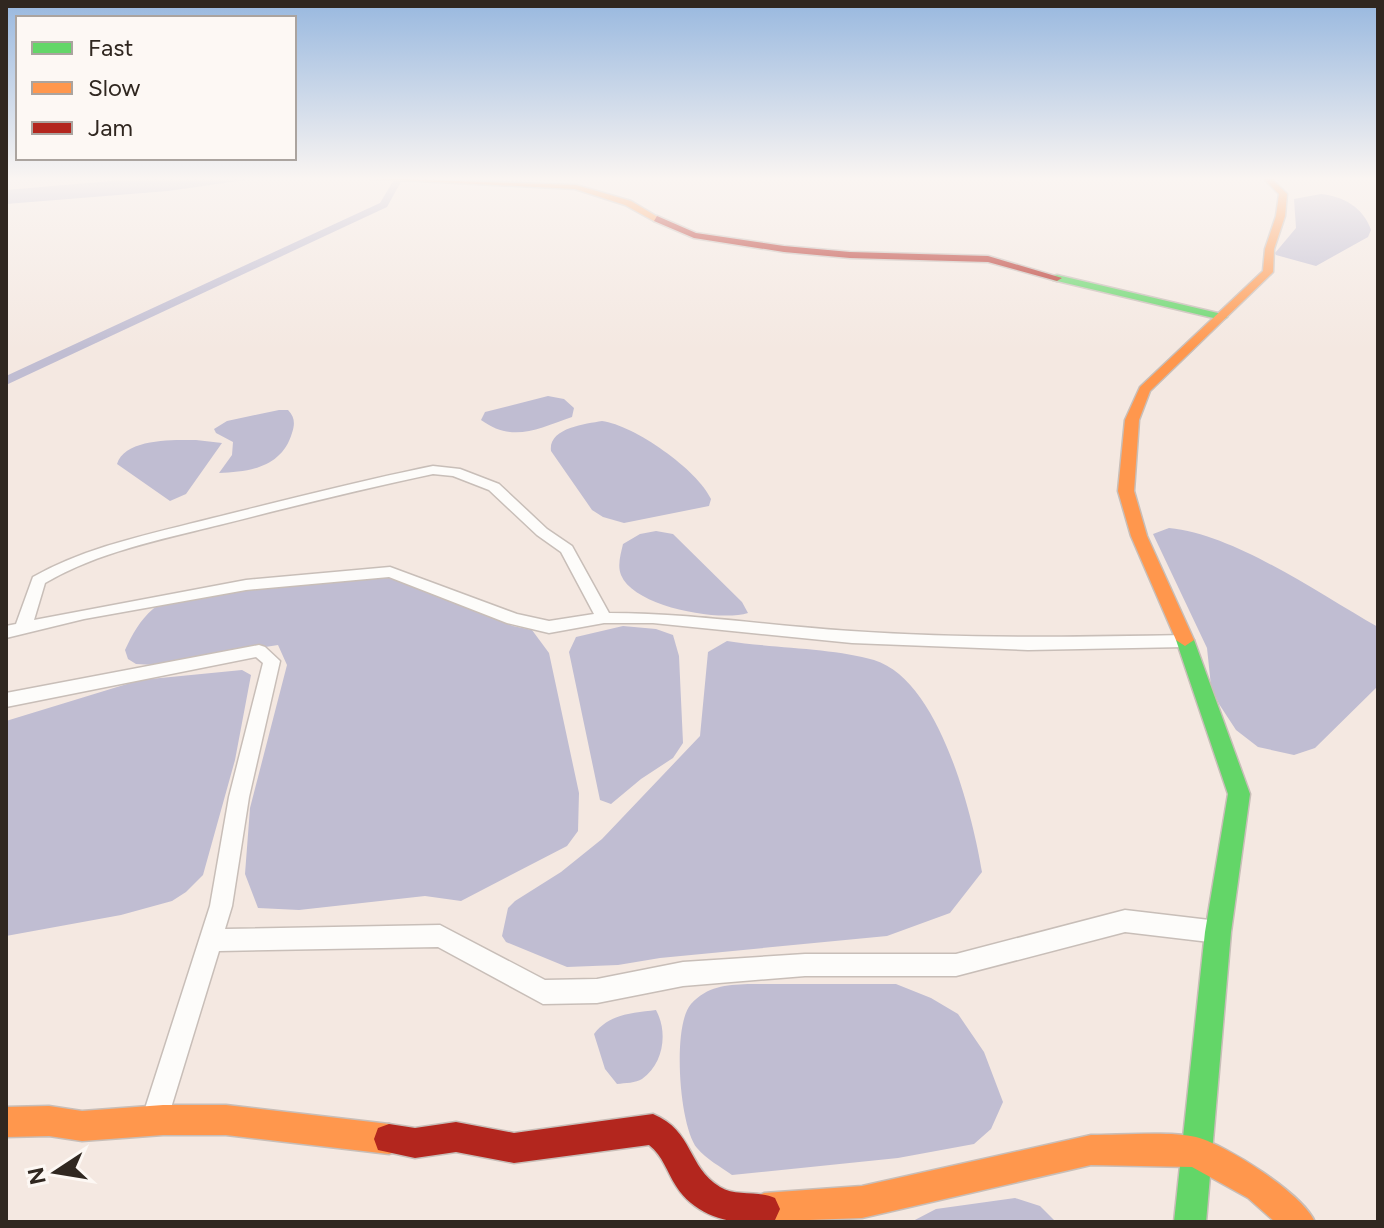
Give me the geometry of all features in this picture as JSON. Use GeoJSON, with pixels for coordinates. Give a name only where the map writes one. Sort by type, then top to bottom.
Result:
{"type":"FeatureCollection","features":[{"type":"Feature","properties":{"kind":"street"},"geometry":{"type":"LineString","coordinates":[[702,235],[836,254],[988,259],[1102,291],[1222,317]]}},
{"type":"Feature","properties":{"kind":"street"},"geometry":{"type":"LineString","coordinates":[[1190,1222],[1218,932],[1239,794],[1185,641],[1139,536],[1126,491],[1128,456],[1132,420],[1141,394],[1167,365],[1268,272],[1271,261],[1267,254],[1274,235]]}},
{"type":"Feature","properties":{"kind":"street"},"geometry":{"type":"LineString","coordinates":[[14,630],[38,580],[65,565],[208,522],[433,470],[455,472],[494,487],[542,532],[567,549],[604,618]]}},
{"type":"Feature","properties":{"kind":"street"},"geometry":{"type":"LineString","coordinates":[[14,630],[246,585],[390,572],[500,614],[549,627],[604,618],[720,622],[852,637],[1028,644],[1185,641]]}},
{"type":"Feature","properties":{"kind":"street"},"geometry":{"type":"LineString","coordinates":[[6,700],[259,651],[272,661],[239,797],[221,906],[154,1121]]}},
{"type":"Feature","properties":{"kind":"street"},"geometry":{"type":"LineString","coordinates":[[211,940],[440,936],[543,992],[597,991],[683,974],[805,965],[956,965],[1125,921],[1218,932]]}},
{"type":"Feature","properties":{"kind":"street"},"geometry":{"type":"LineString","coordinates":[[6,1122],[49,1121],[82,1126],[226,1120],[330,1130],[415,1143],[456,1137],[514,1148],[653,1129],[672,1141],[685,1173],[712,1204],[746,1210],[862,1202],[1091,1150],[1195,1152],[1259,1187],[1299,1222]]}},
{"type":"Feature","properties":{"kind":"shaded area"},"geometry":{"type":"Polygon","coordinates":[[[1290,235],[1369,235],[1316,266],[1275,253],[1290,235]]]}},
{"type":"Feature","properties":{"kind":"shaded area"},"geometry":{"type":"Polygon","coordinates":[[[548,396],[564,399],[574,408],[572,417],[525,432],[504,431],[481,420],[485,412],[548,396]]]}},
{"type":"Feature","properties":{"kind":"shaded area"},"geometry":{"type":"Polygon","coordinates":[[[288,410],[294,424],[281,453],[253,469],[219,473],[232,455],[233,442],[214,429],[227,421],[288,410]]]}},
{"type":"Feature","properties":{"kind":"shaded area"},"geometry":{"type":"Polygon","coordinates":[[[602,421],[631,431],[664,451],[704,487],[711,499],[709,506],[624,523],[592,510],[551,451],[555,437],[561,432],[602,421]]]}},
{"type":"Feature","properties":{"kind":"shaded area"},"geometry":{"type":"Polygon","coordinates":[[[196,440],[222,443],[186,494],[170,501],[117,464],[130,449],[140,445],[196,440]]]}},
{"type":"Feature","properties":{"kind":"shaded area"},"geometry":{"type":"Polygon","coordinates":[[[1169,528],[1195,533],[1249,553],[1378,627],[1378,686],[1315,748],[1294,755],[1258,747],[1236,730],[1211,686],[1207,648],[1153,534],[1169,528]]]}},
{"type":"Feature","properties":{"kind":"shaded area"},"geometry":{"type":"Polygon","coordinates":[[[656,531],[673,534],[742,602],[748,613],[718,615],[678,609],[642,596],[629,586],[620,571],[623,544],[640,534],[656,531]]]}},
{"type":"Feature","properties":{"kind":"shaded area"},"geometry":{"type":"Polygon","coordinates":[[[388,577],[513,626],[532,630],[549,653],[579,793],[578,831],[567,846],[461,901],[425,896],[299,910],[258,908],[245,874],[250,808],[287,665],[278,645],[154,665],[136,664],[128,659],[125,650],[144,618],[169,601],[228,589],[388,577]]]}},
{"type":"Feature","properties":{"kind":"shaded area"},"geometry":{"type":"Polygon","coordinates":[[[623,626],[656,629],[673,635],[679,656],[683,743],[673,758],[611,804],[600,800],[569,652],[576,637],[623,626]]]}},
{"type":"Feature","properties":{"kind":"shaded area"},"geometry":{"type":"Polygon","coordinates":[[[727,641],[858,656],[897,672],[917,693],[949,751],[970,816],[982,872],[950,913],[887,936],[660,958],[618,965],[567,967],[506,942],[502,936],[508,908],[602,839],[700,736],[708,652],[727,641]]]}},
{"type":"Feature","properties":{"kind":"shaded area"},"geometry":{"type":"Polygon","coordinates":[[[242,670],[251,675],[235,760],[203,875],[172,901],[121,915],[6,936],[6,721],[140,680],[242,670]]]}},
{"type":"Feature","properties":{"kind":"shaded area"},"geometry":{"type":"Polygon","coordinates":[[[748,984],[896,984],[931,998],[958,1014],[984,1052],[1003,1102],[991,1129],[974,1144],[898,1158],[732,1175],[701,1152],[691,1136],[682,1098],[681,1032],[685,1015],[697,998],[717,988],[748,984]]]}},
{"type":"Feature","properties":{"kind":"shaded area"},"geometry":{"type":"Polygon","coordinates":[[[656,1010],[663,1037],[655,1065],[640,1080],[617,1084],[605,1069],[594,1034],[614,1018],[656,1010]]]}},
{"type":"Feature","properties":{"kind":"shaded area"},"geometry":{"type":"Polygon","coordinates":[[[1015,1198],[1040,1206],[1056,1222],[911,1222],[936,1209],[1015,1198]]]}},
{"type":"Feature","properties":{"kind":"waterway"},"geometry":{"type":"LineString","coordinates":[[6,381],[319,235]]}},
{"type":"Feature","properties":{"kind":"traffic: fast"},"geometry":{"type":"LineString","coordinates":[[1057,278],[1222,317]]}},
{"type":"Feature","properties":{"kind":"traffic: fast"},"geometry":{"type":"LineString","coordinates":[[1185,640],[1239,794],[1218,932],[1190,1222]]}},
{"type":"Feature","properties":{"kind":"traffic: slow"},"geometry":{"type":"LineString","coordinates":[[1185,640],[1139,536],[1126,491],[1132,420],[1144,390],[1268,272],[1273,235]]}},
{"type":"Feature","properties":{"kind":"traffic: slow"},"geometry":{"type":"LineString","coordinates":[[6,1122],[49,1121],[82,1126],[163,1120],[226,1120],[389,1139]]}},
{"type":"Feature","properties":{"kind":"traffic: slow"},"geometry":{"type":"LineString","coordinates":[[764,1209],[862,1202],[1091,1150],[1195,1152],[1259,1187],[1299,1222]]}},
{"type":"Feature","properties":{"kind":"traffic: jam"},"geometry":{"type":"LineString","coordinates":[[696,235],[784,249],[850,255],[988,259],[1057,278]]}},
{"type":"Feature","properties":{"kind":"traffic: jam"},"geometry":{"type":"LineString","coordinates":[[389,1139],[415,1143],[456,1137],[514,1148],[653,1129],[671,1144],[692,1183],[709,1199],[728,1207],[764,1209]]}}]}
